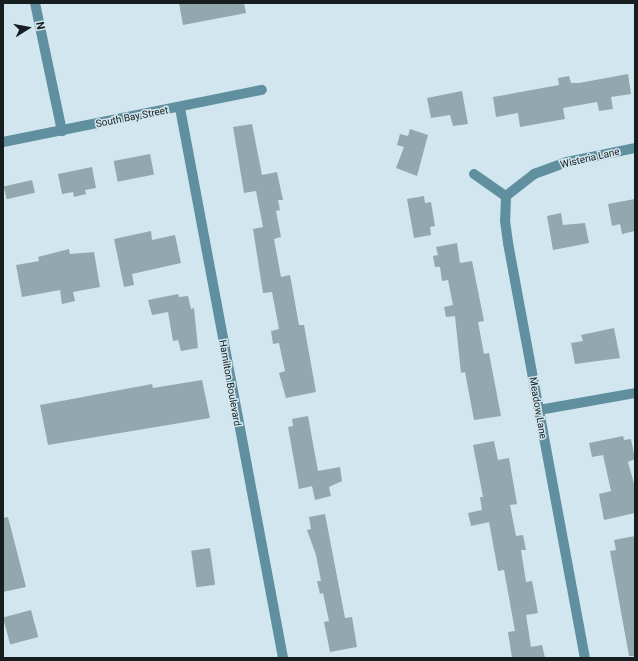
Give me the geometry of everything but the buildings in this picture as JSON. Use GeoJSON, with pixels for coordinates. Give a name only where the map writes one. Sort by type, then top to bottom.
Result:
{"type":"FeatureCollection","features":[{"type":"Feature","properties":{"kind":"street"},"geometry":{"type":"LineString","coordinates":[[35,3],[62,131]]}},
{"type":"Feature","properties":{"kind":"street","name":"South Bay Street"},"geometry":{"type":"LineString","coordinates":[[3,142],[180,108],[262,90]]}},
{"type":"Feature","properties":{"kind":"street","name":"Hamilton Boulevard"},"geometry":{"type":"LineString","coordinates":[[180,108],[283,658]]}},
{"type":"Feature","properties":{"kind":"street","name":"Wisteria Lane"},"geometry":{"type":"LineString","coordinates":[[506,196],[534,174],[566,162],[635,148]]}},
{"type":"Feature","properties":{"kind":"street"},"geometry":{"type":"LineString","coordinates":[[474,174],[506,196]]}},
{"type":"Feature","properties":{"kind":"street","name":"Meadow Lane"},"geometry":{"type":"LineString","coordinates":[[506,196],[505,221],[508,243],[585,658]]}},
{"type":"Feature","properties":{"kind":"street"},"geometry":{"type":"LineString","coordinates":[[539,410],[635,393]]}}]}
